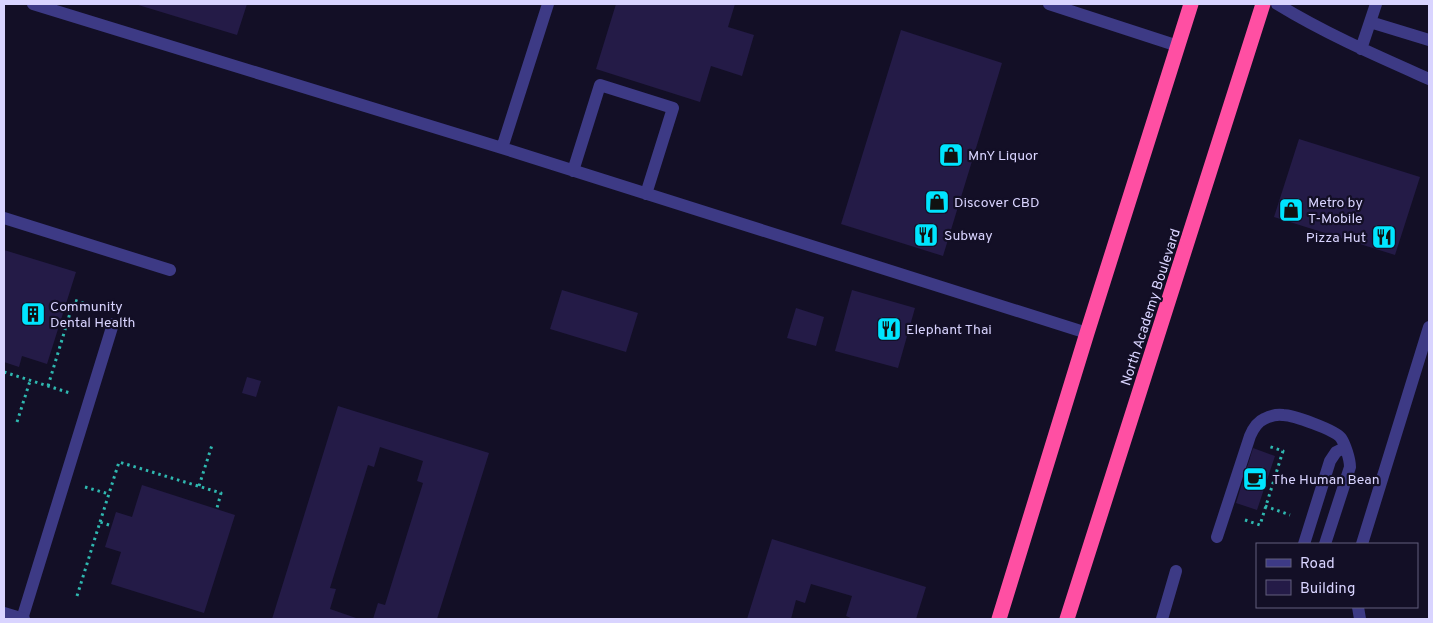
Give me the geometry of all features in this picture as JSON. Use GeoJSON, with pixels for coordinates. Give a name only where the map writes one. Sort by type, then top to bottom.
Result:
{"type":"FeatureCollection","features":[{"type":"Feature","properties":{"kind":"highway"},"geometry":{"type":"LineString","coordinates":[[999,619],[1191,4]]}},
{"type":"Feature","properties":{"kind":"highway","name":"North Academy Boulevard"},"geometry":{"type":"LineString","coordinates":[[1068,619],[1263,4]]}},
{"type":"Feature","properties":{"kind":"street"},"geometry":{"type":"LineString","coordinates":[[33,4],[502,148],[1087,333]]}},
{"type":"Feature","properties":{"kind":"street"},"geometry":{"type":"LineString","coordinates":[[502,148],[548,4]]}},
{"type":"Feature","properties":{"kind":"street"},"geometry":{"type":"LineString","coordinates":[[1047,4],[1178,46]]}},
{"type":"Feature","properties":{"kind":"street"},"geometry":{"type":"LineString","coordinates":[[1277,4],[1361,50],[1429,79]]}},
{"type":"Feature","properties":{"kind":"street"},"geometry":{"type":"LineString","coordinates":[[1361,50],[1376,4]]}},
{"type":"Feature","properties":{"kind":"street"},"geometry":{"type":"LineString","coordinates":[[1370,22],[1429,40]]}},
{"type":"Feature","properties":{"kind":"street"},"geometry":{"type":"LineString","coordinates":[[574,171],[600,85],[646,99],[673,108],[646,194]]}},
{"type":"Feature","properties":{"kind":"street"},"geometry":{"type":"LineString","coordinates":[[4,218],[170,270]]}},
{"type":"Feature","properties":{"kind":"street"},"geometry":{"type":"LineString","coordinates":[[4,613],[23,619],[113,324]]}},
{"type":"Feature","properties":{"kind":"street"},"geometry":{"type":"LineString","coordinates":[[1362,543],[1429,327]]}},
{"type":"Feature","properties":{"kind":"street"},"geometry":{"type":"LineString","coordinates":[[1217,537],[1248,440],[1255,426],[1262,419],[1273,415],[1285,414],[1331,430],[1341,438],[1350,458],[1350,467],[1325,543]]}},
{"type":"Feature","properties":{"kind":"street"},"geometry":{"type":"LineString","coordinates":[[1304,543],[1330,461],[1336,452],[1344,448]]}},
{"type":"Feature","properties":{"kind":"street"},"geometry":{"type":"LineString","coordinates":[[1162,619],[1176,571]]}},
{"type":"Feature","properties":{"kind":"path"},"geometry":{"type":"LineString","coordinates":[[48,386],[74,300],[96,307]]}},
{"type":"Feature","properties":{"kind":"path"},"geometry":{"type":"LineString","coordinates":[[4,372],[70,393]]}},
{"type":"Feature","properties":{"kind":"path"},"geometry":{"type":"LineString","coordinates":[[18,422],[30,381]]}},
{"type":"Feature","properties":{"kind":"path"},"geometry":{"type":"LineString","coordinates":[[1225,514],[1260,524],[1283,451],[1248,440]]}},
{"type":"Feature","properties":{"kind":"path"},"geometry":{"type":"LineString","coordinates":[[199,486],[212,445]]}},
{"type":"Feature","properties":{"kind":"path"},"geometry":{"type":"LineString","coordinates":[[78,596],[119,462],[221,493],[217,508]]}},
{"type":"Feature","properties":{"kind":"path"},"geometry":{"type":"LineString","coordinates":[[1265,506],[1290,514]]}},
{"type":"Feature","properties":{"kind":"path"},"geometry":{"type":"LineString","coordinates":[[100,522],[112,526]]}},
{"type":"Feature","properties":{"kind":"building"},"geometry":{"type":"Polygon","coordinates":[[[135,4],[247,4],[237,35],[135,4]]]}},
{"type":"Feature","properties":{"kind":"building"},"geometry":{"type":"Polygon","coordinates":[[[616,4],[735,4],[728,27],[754,35],[742,76],[711,66],[700,102],[596,69],[616,4]]]}},
{"type":"Feature","properties":{"kind":"building"},"geometry":{"type":"Polygon","coordinates":[[[901,30],[1002,63],[943,256],[841,224],[901,30]]]}},
{"type":"Feature","properties":{"kind":"building"},"geometry":{"type":"Polygon","coordinates":[[[1299,139],[1420,177],[1395,255],[1274,217],[1299,139]]]}},
{"type":"Feature","properties":{"kind":"building","name":"Community Dental Health"},"geometry":{"type":"Polygon","coordinates":[[[4,250],[76,272],[47,364],[22,356],[19,367],[4,362],[4,250]]]}},
{"type":"Feature","properties":{"kind":"building"},"geometry":{"type":"Polygon","coordinates":[[[562,290],[638,313],[626,352],[550,329],[562,290]]]}},
{"type":"Feature","properties":{"kind":"building"},"geometry":{"type":"Polygon","coordinates":[[[852,290],[915,308],[898,368],[835,351],[852,290]]]}},
{"type":"Feature","properties":{"kind":"building"},"geometry":{"type":"Polygon","coordinates":[[[796,308],[824,317],[816,346],[787,338],[796,308]]]}},
{"type":"Feature","properties":{"kind":"building"},"geometry":{"type":"Polygon","coordinates":[[[247,377],[261,381],[256,397],[242,393],[247,377]]]}},
{"type":"Feature","properties":{"kind":"building"},"geometry":{"type":"Polygon","coordinates":[[[338,406],[489,453],[437,619],[373,619],[378,603],[385,605],[423,483],[417,481],[423,461],[380,447],[374,467],[368,465],[330,588],[336,589],[330,609],[359,619],[272,619],[338,406]]]}},
{"type":"Feature","properties":{"kind":"building","name":"The Human Bean"},"geometry":{"type":"Polygon","coordinates":[[[1253,448],[1275,456],[1257,510],[1236,503],[1253,448]]]}},
{"type":"Feature","properties":{"kind":"building"},"geometry":{"type":"Polygon","coordinates":[[[142,485],[235,515],[204,613],[111,584],[121,552],[105,547],[116,512],[132,517],[142,485]]]}},
{"type":"Feature","properties":{"kind":"building"},"geometry":{"type":"Polygon","coordinates":[[[772,539],[926,587],[916,619],[853,619],[846,616],[852,596],[811,584],[805,603],[796,600],[791,619],[747,619],[772,539]]]}},
{"type":"Feature","properties":{"kind":"place","name":"MnY Liquor"},"geometry":{"type":"Point","coordinates":[951,155]}},
{"type":"Feature","properties":{"kind":"place","name":"Discover CBD"},"geometry":{"type":"Point","coordinates":[937,202]}},
{"type":"Feature","properties":{"kind":"place","name":"Metro by T-Mobile"},"geometry":{"type":"Point","coordinates":[1291,210]}},
{"type":"Feature","properties":{"kind":"place","name":"Subway"},"geometry":{"type":"Point","coordinates":[926,235]}},
{"type":"Feature","properties":{"kind":"place","name":"Pizza Hut"},"geometry":{"type":"Point","coordinates":[1384,237]}},
{"type":"Feature","properties":{"kind":"place","name":"Community Dental Health"},"geometry":{"type":"Point","coordinates":[33,314]}},
{"type":"Feature","properties":{"kind":"place","name":"Elephant Thai"},"geometry":{"type":"Point","coordinates":[889,329]}},
{"type":"Feature","properties":{"kind":"place","name":"The Human Bean"},"geometry":{"type":"Point","coordinates":[1255,479]}}]}
